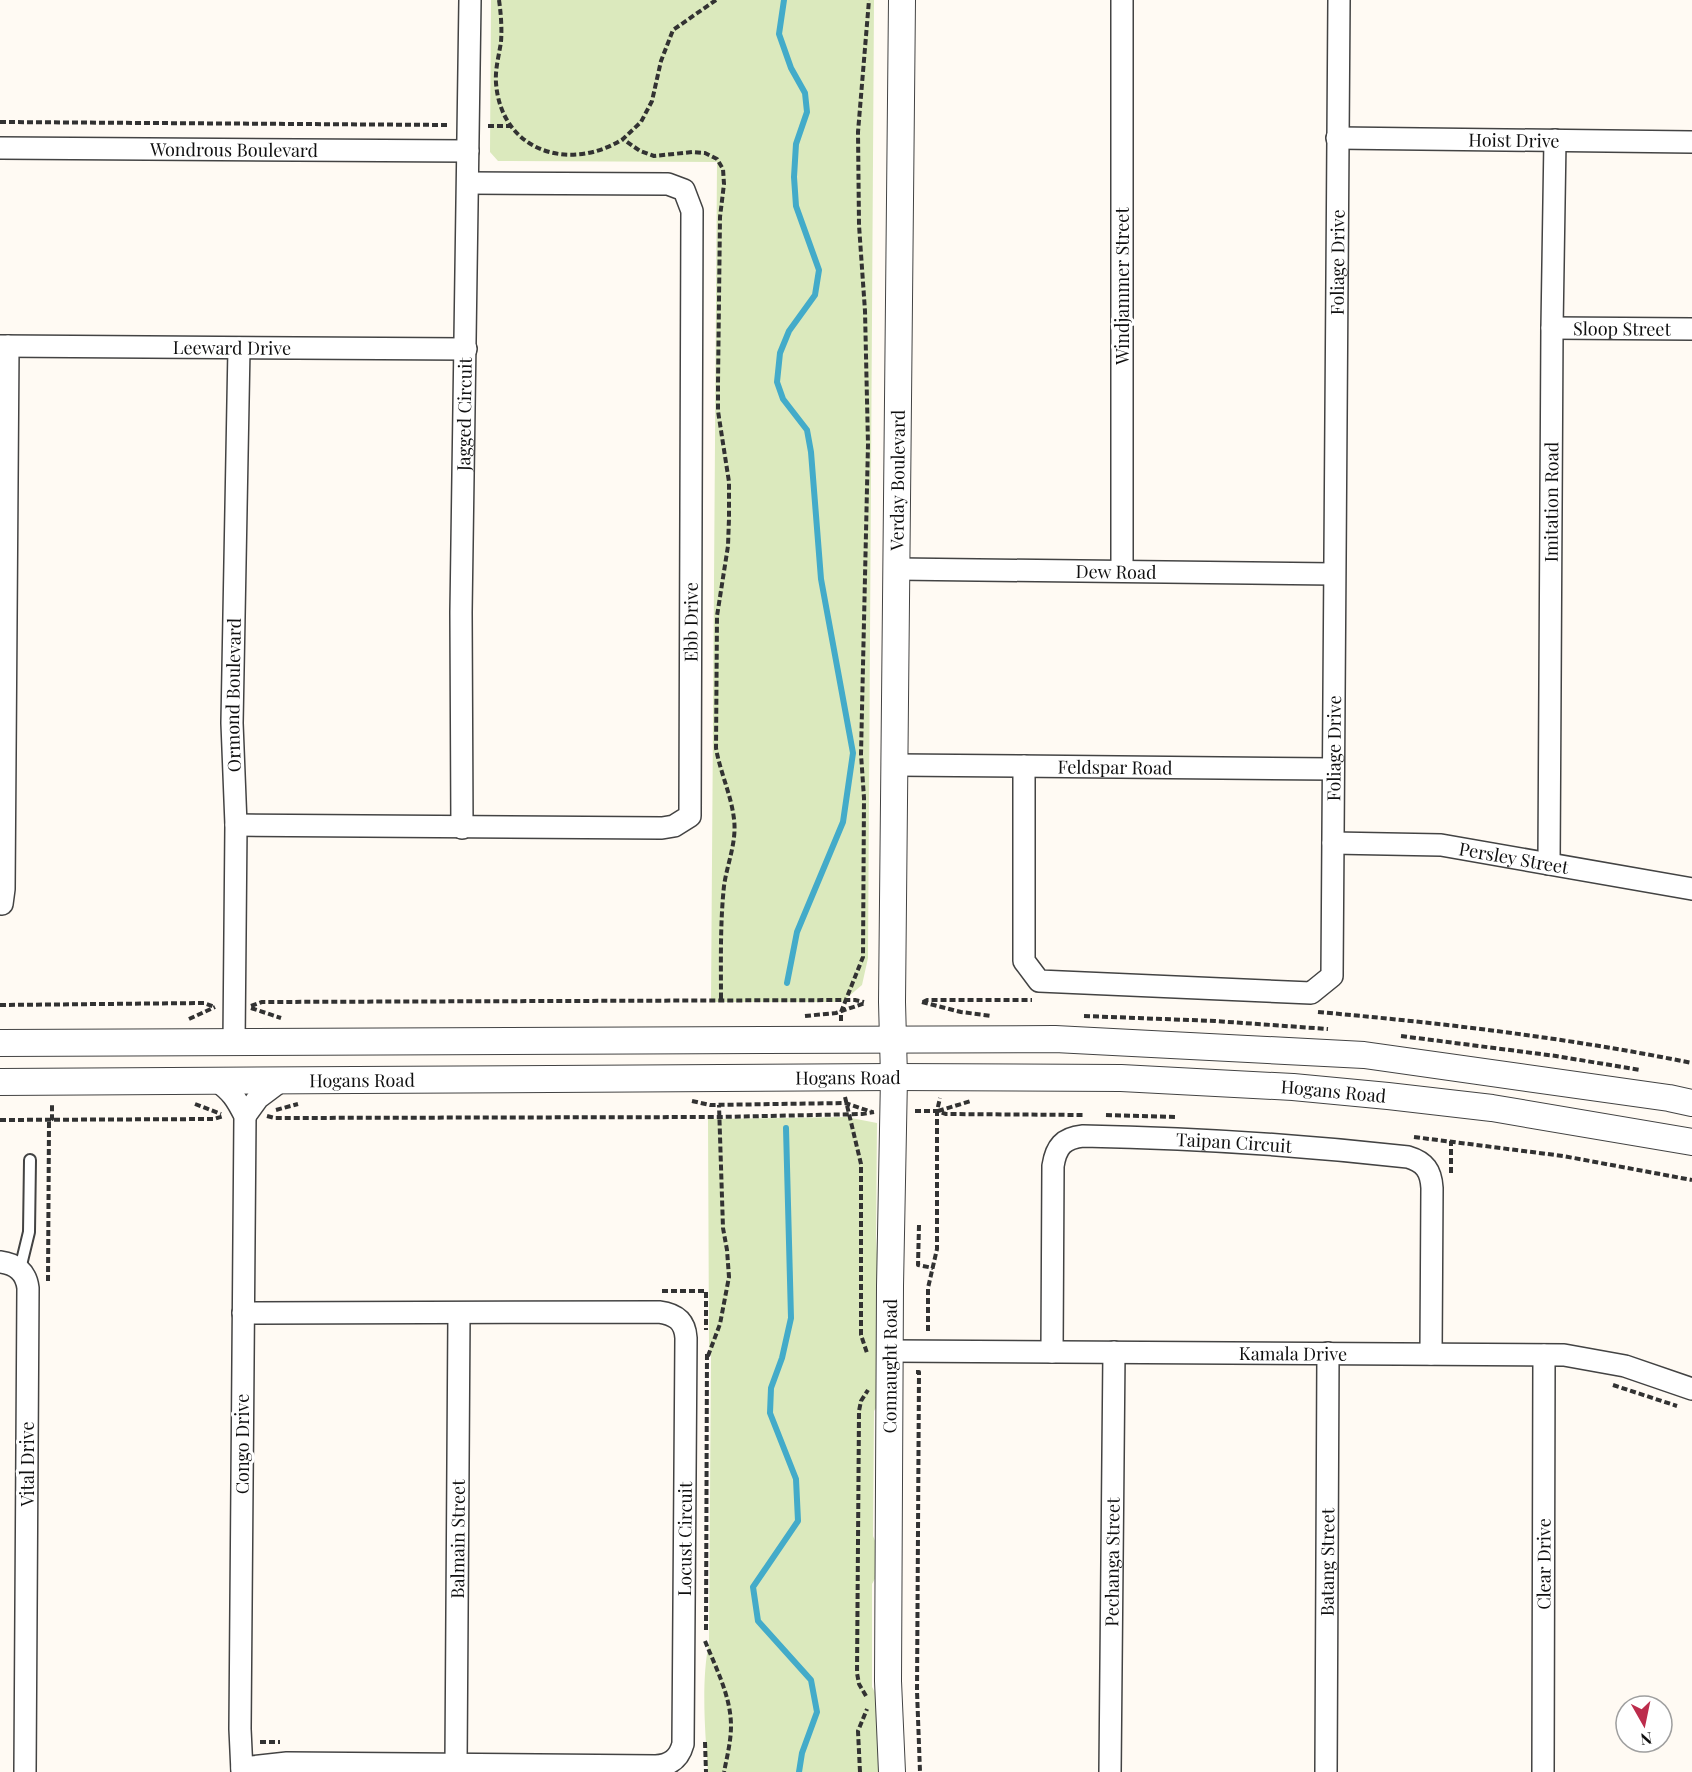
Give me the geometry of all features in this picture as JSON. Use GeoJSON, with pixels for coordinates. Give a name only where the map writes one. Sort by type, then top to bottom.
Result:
{"type":"FeatureCollection","features":[{"type":"Feature","properties":{"kind":"street","name":"Jagged Circuit"},"geometry":{"type":"LineString","coordinates":[[462,828],[461,612],[470,0]]}},
{"type":"Feature","properties":{"kind":"street","name":"Verday Boulevard"},"geometry":{"type":"LineString","coordinates":[[894,960],[902,0]]}},
{"type":"Feature","properties":{"kind":"street","name":"Windjammer Street"},"geometry":{"type":"LineString","coordinates":[[1122,0],[1122,571]]}},
{"type":"Feature","properties":{"kind":"street","name":"Foliage Drive"},"geometry":{"type":"LineString","coordinates":[[1024,765],[1024,961],[1039,981],[1311,993],[1332,976],[1339,0]]}},
{"type":"Feature","properties":{"kind":"street","name":"Hoist Drive"},"geometry":{"type":"LineString","coordinates":[[1338,138],[1692,142]]}},
{"type":"Feature","properties":{"kind":"street","name":"Imitation Road"},"geometry":{"type":"LineString","coordinates":[[1549,864],[1555,140]]}},
{"type":"Feature","properties":{"kind":"street","name":"Wondrous Boulevard"},"geometry":{"type":"LineString","coordinates":[[0,148],[468,152]]}},
{"type":"Feature","properties":{"kind":"street","name":"Ebb Drive"},"geometry":{"type":"LineString","coordinates":[[236,825],[662,828],[674,826],[690,816],[692,211],[684,190],[668,184],[468,183]]}},
{"type":"Feature","properties":{"kind":"street","name":"Sloop Street"},"geometry":{"type":"LineString","coordinates":[[1552,328],[1692,329]]}},
{"type":"Feature","properties":{"kind":"street","name":"Leeward Drive"},"geometry":{"type":"LineString","coordinates":[[4,346],[466,349]]}},
{"type":"Feature","properties":{"kind":"street"},"geometry":{"type":"LineString","coordinates":[[1,904],[4,346]]}},
{"type":"Feature","properties":{"kind":"street","name":"Ormond Boulevard"},"geometry":{"type":"LineString","coordinates":[[234,1043],[236,825],[232,723],[239,348]]}},
{"type":"Feature","properties":{"kind":"street","name":"Dew Road"},"geometry":{"type":"LineString","coordinates":[[897,569],[1334,574]]}},
{"type":"Feature","properties":{"kind":"street","name":"Feldspar Road"},"geometry":{"type":"LineString","coordinates":[[896,765],[1333,769]]}},
{"type":"Feature","properties":{"kind":"street","name":"Persley Street"},"geometry":{"type":"LineString","coordinates":[[1333,843],[1441,846],[1692,889]]}},
{"type":"Feature","properties":{"kind":"street","name":"Connaught Road"},"geometry":{"type":"LineString","coordinates":[[891,1772],[880,1366],[894,1077],[892,1002],[894,960]]}},
{"type":"Feature","properties":{"kind":"street","name":"Hogans Road"},"geometry":{"type":"LineString","coordinates":[[0,1043],[1055,1039],[1364,1055],[1692,1103]]}},
{"type":"Feature","properties":{"kind":"street","name":"Hogans Road"},"geometry":{"type":"LineString","coordinates":[[0,1082],[843,1077],[1121,1078],[1293,1087],[1492,1108],[1692,1142]]}},
{"type":"Feature","properties":{"kind":"street"},"geometry":{"type":"LineString","coordinates":[[216,1080],[236,1097],[245,1116],[258,1098],[282,1080]]}},
{"type":"Feature","properties":{"kind":"street","name":"Congo Drive"},"geometry":{"type":"LineString","coordinates":[[242,1770],[240,1742],[245,1116]]}},
{"type":"Feature","properties":{"kind":"street","name":"Taipan Circuit"},"geometry":{"type":"LineString","coordinates":[[1052,1352],[1053,1166],[1055,1153],[1061,1143],[1073,1137],[1083,1136],[1191,1139],[1305,1147],[1408,1157],[1420,1162],[1430,1173],[1432,1188],[1431,1354]]}},
{"type":"Feature","properties":{"kind":"street","name":"Vital Drive"},"geometry":{"type":"LineString","coordinates":[[10,1265],[27,1280],[28,1288],[25,1772]]}},
{"type":"Feature","properties":{"kind":"street","name":"Locust Circuit"},"geometry":{"type":"LineString","coordinates":[[242,1770],[273,1763],[656,1766],[676,1759],[683,1744],[686,1338],[684,1326],[680,1320],[670,1314],[659,1312],[243,1313]]}},
{"type":"Feature","properties":{"kind":"street","name":"Balmain Street"},"geometry":{"type":"LineString","coordinates":[[456,1764],[459,1313]]}},
{"type":"Feature","properties":{"kind":"street","name":"Kamala Drive"},"geometry":{"type":"LineString","coordinates":[[880,1366],[1052,1352],[1544,1354],[1605,1361],[1692,1389]]}},
{"type":"Feature","properties":{"kind":"street","name":"Pechanga Street"},"geometry":{"type":"LineString","coordinates":[[1110,1772],[1114,1352]]}},
{"type":"Feature","properties":{"kind":"street","name":"Batang Street"},"geometry":{"type":"LineString","coordinates":[[1326,1772],[1328,1353]]}},
{"type":"Feature","properties":{"kind":"street","name":"Clear Drive"},"geometry":{"type":"LineString","coordinates":[[1544,1354],[1544,1772]]}},
{"type":"Feature","properties":{"kind":"lane","name":"Vital Drive"},"geometry":{"type":"LineString","coordinates":[[10,1265],[29,1232],[30,1160]]}},
{"type":"Feature","properties":{"kind":"path"},"geometry":{"type":"LineString","coordinates":[[499,0],[501,39],[495,81],[498,98],[511,126],[522,139],[548,152],[568,156],[586,155],[610,147],[623,139]]}},
{"type":"Feature","properties":{"kind":"path"},"geometry":{"type":"LineString","coordinates":[[842,1040],[841,1012],[863,957],[864,798],[861,754],[868,444],[865,311],[859,225],[858,132],[869,0]]}},
{"type":"Feature","properties":{"kind":"path"},"geometry":{"type":"LineString","coordinates":[[0,122],[511,126]]}},
{"type":"Feature","properties":{"kind":"path"},"geometry":{"type":"LineString","coordinates":[[248,1007],[262,1002],[846,1000],[865,1002]]}},
{"type":"Feature","properties":{"kind":"path"},"geometry":{"type":"LineString","coordinates":[[922,1002],[927,1000],[1042,1000]]}},
{"type":"Feature","properties":{"kind":"path"},"geometry":{"type":"LineString","coordinates":[[0,1005],[204,1002],[215,1007]]}},
{"type":"Feature","properties":{"kind":"path"},"geometry":{"type":"LineString","coordinates":[[940,1007],[940,1039]]}},
{"type":"Feature","properties":{"kind":"path"},"geometry":{"type":"LineString","coordinates":[[1308,1011],[1483,1030],[1622,1050],[1692,1063]]}},
{"type":"Feature","properties":{"kind":"path"},"geometry":{"type":"LineString","coordinates":[[843,1077],[845,1103],[861,1164],[861,1335],[880,1366],[919,1372],[917,1690],[920,1772]]}},
{"type":"Feature","properties":{"kind":"path"},"geometry":{"type":"LineString","coordinates":[[928,1331],[928,1287],[938,1249],[937,1111],[941,1077]]}},
{"type":"Feature","properties":{"kind":"path"},"geometry":{"type":"LineString","coordinates":[[937,1111],[972,1101]]}},
{"type":"Feature","properties":{"kind":"path"},"geometry":{"type":"LineString","coordinates":[[719,1105],[723,1228],[729,1277],[720,1324],[708,1356],[705,1641],[722,1684],[730,1713],[730,1734],[724,1772]]}},
{"type":"Feature","properties":{"kind":"path"},"geometry":{"type":"LineString","coordinates":[[0,1120],[214,1119],[245,1116],[275,1118],[719,1117],[873,1112]]}},
{"type":"Feature","properties":{"kind":"path"},"geometry":{"type":"LineString","coordinates":[[919,1225],[918,1265],[933,1268]]}},
{"type":"Feature","properties":{"kind":"path"},"geometry":{"type":"LineString","coordinates":[[860,1772],[858,1731],[868,1702],[857,1673],[859,1411],[861,1401],[880,1366]]}},
{"type":"Feature","properties":{"kind":"path"},"geometry":{"type":"LineString","coordinates":[[1604,1382],[1682,1408]]}},
{"type":"Feature","properties":{"kind":"path"},"geometry":{"type":"LineString","coordinates":[[240,1742],[284,1742]]}},
{"type":"Feature","properties":{"kind":"green space"},"geometry":{"type":"Polygon","coordinates":[[[491,0],[874,0],[868,958],[862,985],[842,1002],[711,1002],[717,162],[498,161],[490,152],[491,0]]]}},
{"type":"Feature","properties":{"kind":"green space"},"geometry":{"type":"Polygon","coordinates":[[[846,1117],[877,1123],[876,1237],[880,1307],[881,1400],[874,1411],[873,1536],[878,1548],[879,1560],[878,1572],[872,1584],[872,1687],[878,1698],[879,1772],[708,1772],[704,1707],[709,1642],[711,1357],[709,1346],[708,1119],[846,1117]]]}},
{"type":"Feature","properties":{"kind":"waterway"},"geometry":{"type":"LineString","coordinates":[[784,0],[779,34],[791,68],[805,93],[807,112],[796,144],[794,177],[796,206],[819,270],[815,295],[789,331],[780,353],[777,382],[783,399],[807,430],[811,452],[821,579],[853,753],[843,822],[797,932],[787,983]]}},
{"type":"Feature","properties":{"kind":"waterway"},"geometry":{"type":"LineString","coordinates":[[786,1128],[791,1318],[782,1358],[771,1388],[770,1413],[796,1479],[798,1521],[753,1587],[758,1621],[811,1680],[817,1712],[802,1753],[799,1772]]}}]}
